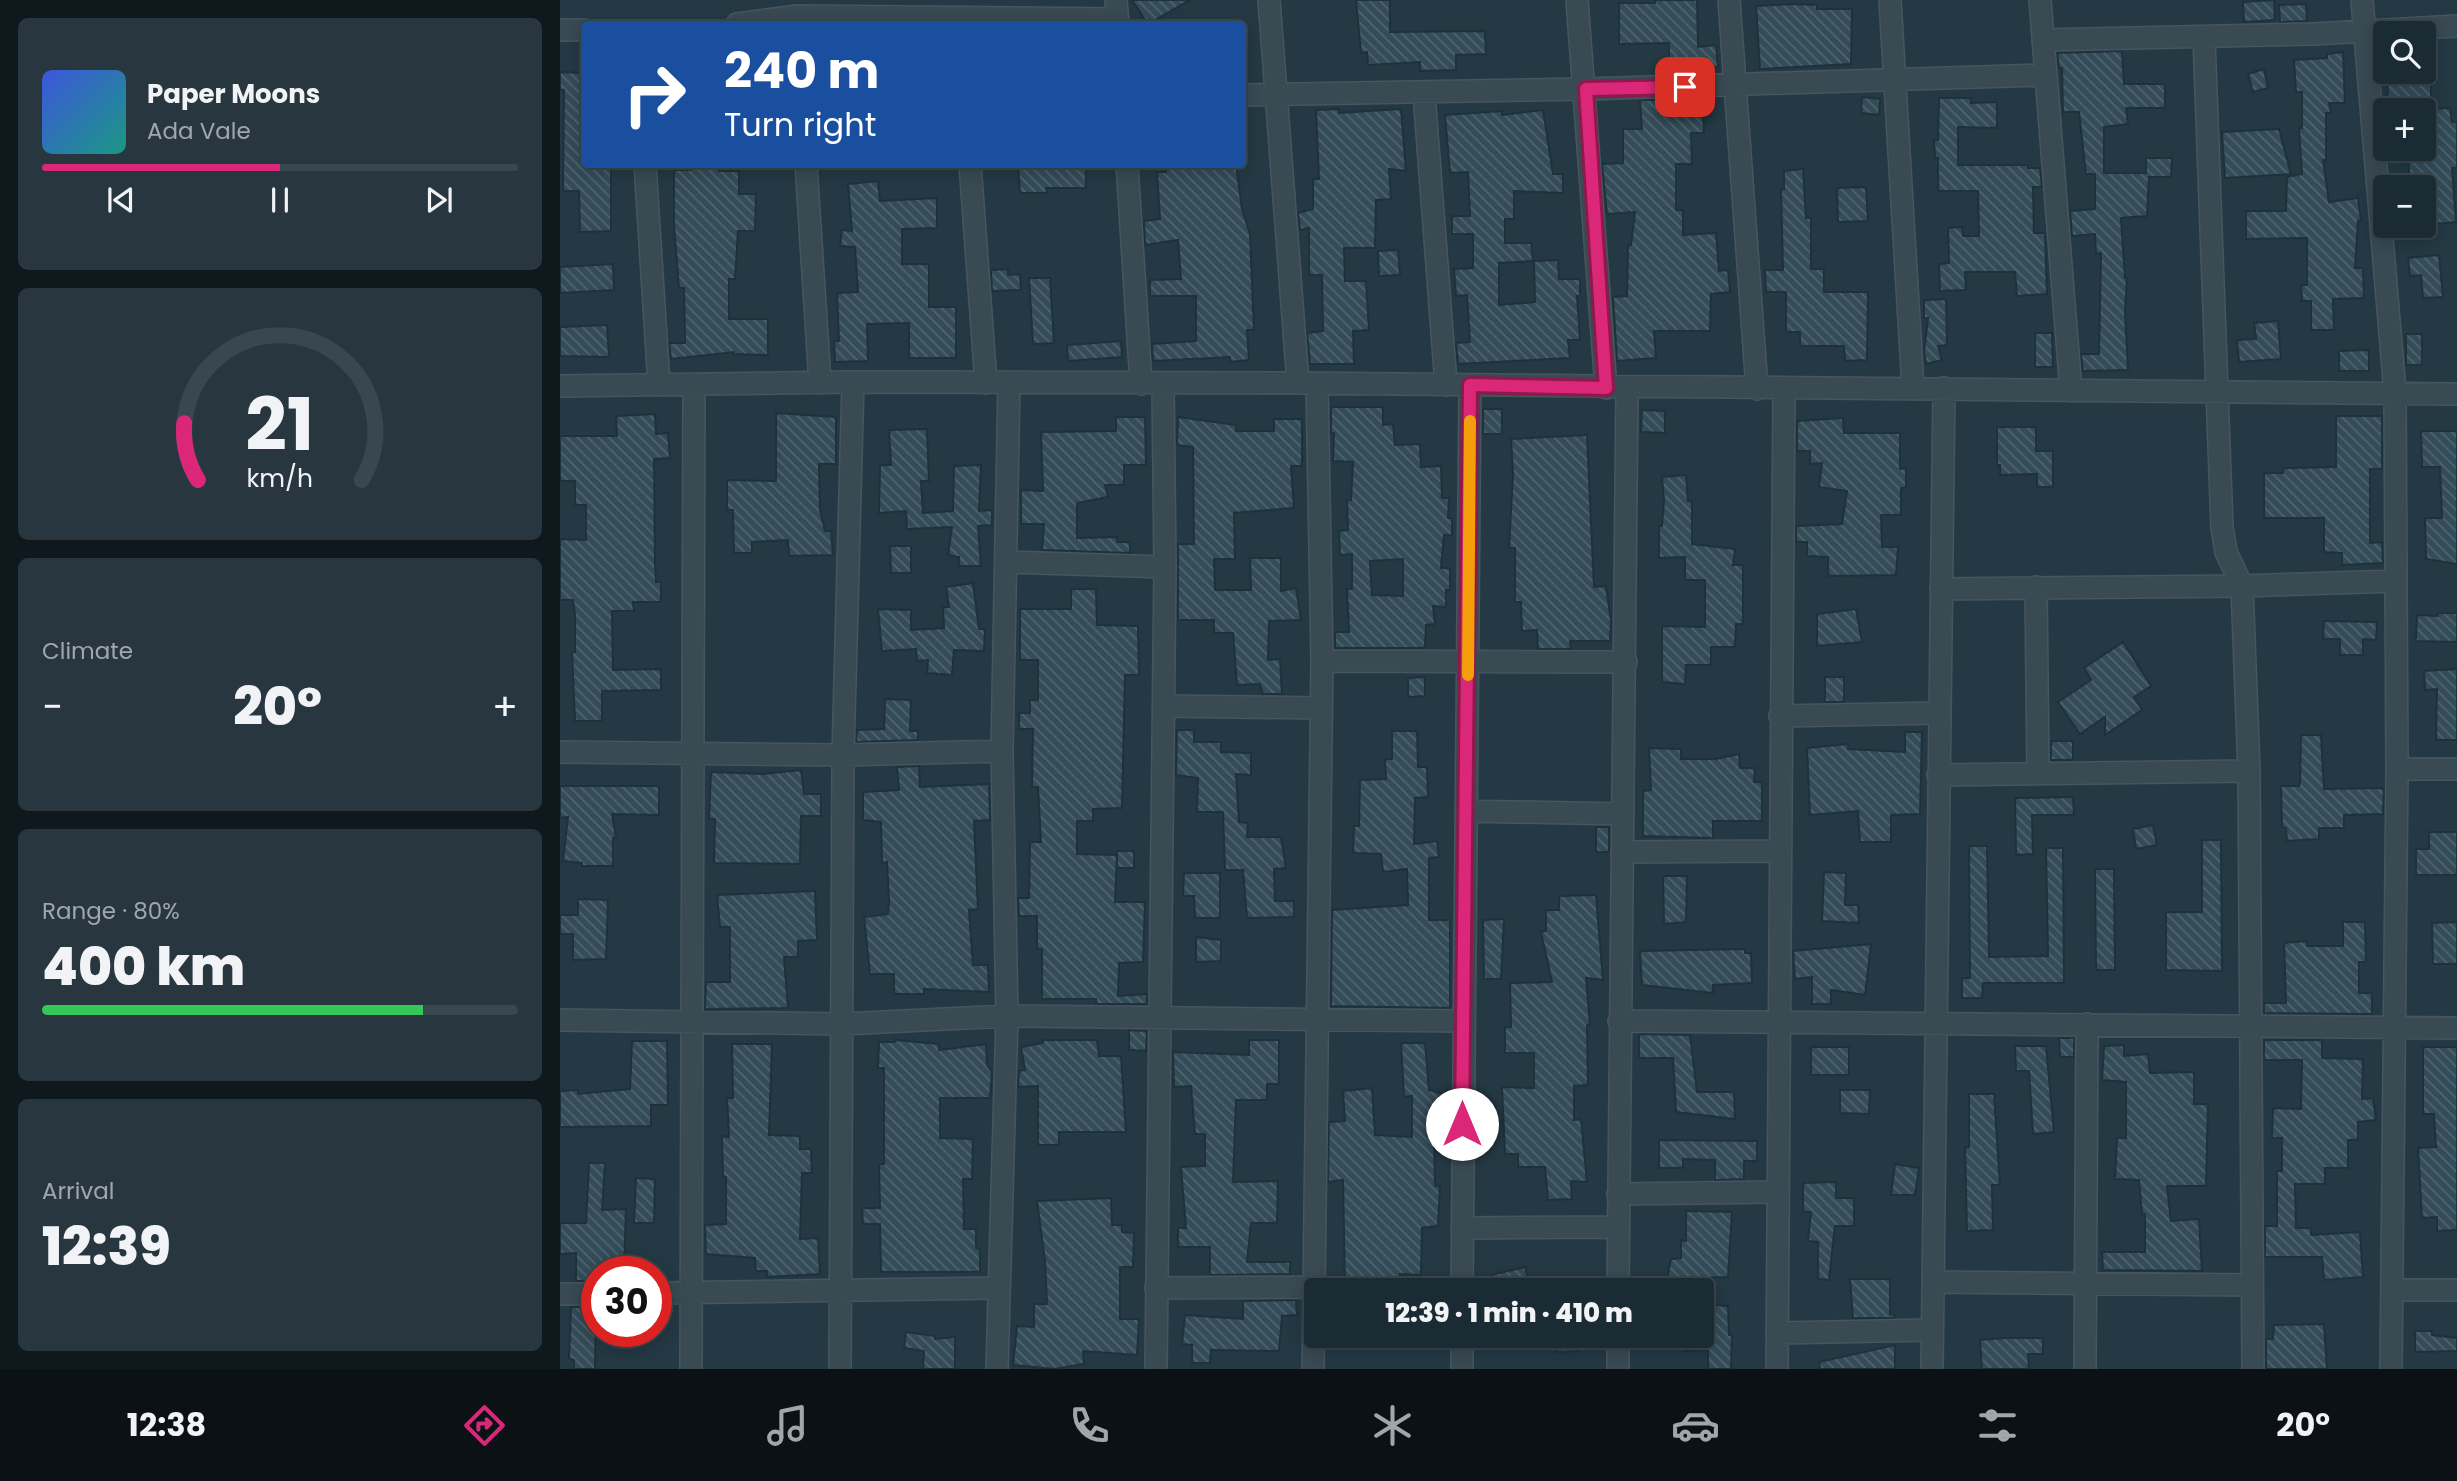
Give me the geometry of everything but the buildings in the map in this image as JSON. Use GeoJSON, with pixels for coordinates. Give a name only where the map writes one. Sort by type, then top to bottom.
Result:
{"type":"FeatureCollection","features":[{"type":"Feature","properties":{"kind":"street"},"geometry":{"type":"LineString","coordinates":[[1269,0],[1275,95],[1307,384],[1322,661],[1314,1278]]}},
{"type":"Feature","properties":{"kind":"street"},"geometry":{"type":"LineString","coordinates":[[1577,0],[1616,388],[1626,662],[1619,1021],[1618,1278]]}},
{"type":"Feature","properties":{"kind":"street"},"geometry":{"type":"LineString","coordinates":[[1728,0],[1757,389]]}},
{"type":"Feature","properties":{"kind":"street"},"geometry":{"type":"LineString","coordinates":[[1890,0],[1913,388]]}},
{"type":"Feature","properties":{"kind":"street"},"geometry":{"type":"LineString","coordinates":[[2040,0],[2071,391]]}},
{"type":"Feature","properties":{"kind":"street"},"geometry":{"type":"LineString","coordinates":[[2362,0],[2395,393],[2398,769],[2391,1369]]}},
{"type":"Feature","properties":{"kind":"street"},"geometry":{"type":"LineString","coordinates":[[755,21],[796,14],[1117,14]]}},
{"type":"Feature","properties":{"kind":"street"},"geometry":{"type":"LineString","coordinates":[[2043,40],[2204,38],[2457,26]]}},
{"type":"Feature","properties":{"kind":"street"},"geometry":{"type":"LineString","coordinates":[[560,30],[581,30]]}},
{"type":"Feature","properties":{"kind":"street"},"geometry":{"type":"LineString","coordinates":[[2204,38],[2220,392],[2222,527],[2226,552],[2242,586],[2249,771],[2253,1369]]}},
{"type":"Feature","properties":{"kind":"street"},"geometry":{"type":"LineString","coordinates":[[1246,95],[1586,89],[2046,75]]}},
{"type":"Feature","properties":{"kind":"street"},"geometry":{"type":"LineString","coordinates":[[1424,93],[1446,385]]}},
{"type":"Feature","properties":{"kind":"street"},"geometry":{"type":"LineString","coordinates":[[645,168],[659,385]]}},
{"type":"Feature","properties":{"kind":"street"},"geometry":{"type":"LineString","coordinates":[[806,168],[820,383]]}},
{"type":"Feature","properties":{"kind":"street"},"geometry":{"type":"LineString","coordinates":[[970,168],[986,383]]}},
{"type":"Feature","properties":{"kind":"street"},"geometry":{"type":"LineString","coordinates":[[1127,168],[1141,384]]}},
{"type":"Feature","properties":{"kind":"street"},"geometry":{"type":"LineString","coordinates":[[560,386],[853,382],[1944,388],[2457,394]]}},
{"type":"Feature","properties":{"kind":"street"},"geometry":{"type":"LineString","coordinates":[[841,1369],[843,755],[853,382]]}},
{"type":"Feature","properties":{"kind":"street"},"geometry":{"type":"LineString","coordinates":[[998,1369],[1007,1016],[1002,751],[1009,383]]}},
{"type":"Feature","properties":{"kind":"street"},"geometry":{"type":"LineString","coordinates":[[691,1369],[695,752],[694,384]]}},
{"type":"Feature","properties":{"kind":"street"},"geometry":{"type":"LineString","coordinates":[[1156,1369],[1165,567],[1163,385]]}},
{"type":"Feature","properties":{"kind":"street"},"geometry":{"type":"LineString","coordinates":[[1462,1278],[1470,385]]}},
{"type":"Feature","properties":{"kind":"street"},"geometry":{"type":"LineString","coordinates":[[1932,1369],[1934,1023],[1944,388]]}},
{"type":"Feature","properties":{"kind":"street"},"geometry":{"type":"LineString","coordinates":[[1777,1369],[1784,389]]}},
{"type":"Feature","properties":{"kind":"street"},"geometry":{"type":"LineString","coordinates":[[1006,562],[1165,567]]}},
{"type":"Feature","properties":{"kind":"street"},"geometry":{"type":"LineString","coordinates":[[1941,589],[2242,586],[2396,581]]}},
{"type":"Feature","properties":{"kind":"street"},"geometry":{"type":"LineString","coordinates":[[2036,587],[2038,774]]}},
{"type":"Feature","properties":{"kind":"street"},"geometry":{"type":"LineString","coordinates":[[1322,661],[1626,662]]}},
{"type":"Feature","properties":{"kind":"street"},"geometry":{"type":"LineString","coordinates":[[1164,706],[1321,708]]}},
{"type":"Feature","properties":{"kind":"street"},"geometry":{"type":"LineString","coordinates":[[1780,716],[1939,713]]}},
{"type":"Feature","properties":{"kind":"street"},"geometry":{"type":"LineString","coordinates":[[560,752],[843,755],[1002,751]]}},
{"type":"Feature","properties":{"kind":"street"},"geometry":{"type":"LineString","coordinates":[[2398,769],[2457,769]]}},
{"type":"Feature","properties":{"kind":"street"},"geometry":{"type":"LineString","coordinates":[[1938,775],[2249,771]]}},
{"type":"Feature","properties":{"kind":"street"},"geometry":{"type":"LineString","coordinates":[[1466,811],[1623,814]]}},
{"type":"Feature","properties":{"kind":"street"},"geometry":{"type":"LineString","coordinates":[[1622,852],[1779,852]]}},
{"type":"Feature","properties":{"kind":"street"},"geometry":{"type":"LineString","coordinates":[[560,1020],[842,1024],[1007,1016],[1463,1020]]}},
{"type":"Feature","properties":{"kind":"street"},"geometry":{"type":"LineString","coordinates":[[1619,1021],[2457,1028]]}},
{"type":"Feature","properties":{"kind":"street"},"geometry":{"type":"LineString","coordinates":[[2085,1369],[2087,1024]]}},
{"type":"Feature","properties":{"kind":"street"},"geometry":{"type":"LineString","coordinates":[[1618,1194],[1778,1192]]}},
{"type":"Feature","properties":{"kind":"street"},"geometry":{"type":"LineString","coordinates":[[1462,1228],[1618,1227]]}},
{"type":"Feature","properties":{"kind":"street"},"geometry":{"type":"LineString","coordinates":[[1933,1282],[2252,1285]]}},
{"type":"Feature","properties":{"kind":"street"},"geometry":{"type":"LineString","coordinates":[[1156,1288],[1304,1287]]}},
{"type":"Feature","properties":{"kind":"street"},"geometry":{"type":"LineString","coordinates":[[672,1293],[999,1288]]}},
{"type":"Feature","properties":{"kind":"street"},"geometry":{"type":"LineString","coordinates":[[2392,1290],[2457,1290]]}},
{"type":"Feature","properties":{"kind":"street"},"geometry":{"type":"LineString","coordinates":[[560,1294],[581,1294]]}},
{"type":"Feature","properties":{"kind":"street"},"geometry":{"type":"LineString","coordinates":[[1777,1333],[1932,1330]]}},
{"type":"Feature","properties":{"kind":"street"},"geometry":{"type":"LineString","coordinates":[[1313,1348],[1313,1369]]}},
{"type":"Feature","properties":{"kind":"street"},"geometry":{"type":"LineString","coordinates":[[1462,1348],[1462,1369]]}},
{"type":"Feature","properties":{"kind":"street"},"geometry":{"type":"LineString","coordinates":[[1618,1348],[1618,1369]]}},
{"type":"Feature","properties":{"kind":"slow traffic"},"geometry":{"type":"LineString","coordinates":[[1468,675],[1470,421]]}},
{"type":"Feature","properties":{"kind":"route"},"geometry":{"type":"LineString","coordinates":[[1462,1124],[1470,385],[1606,388],[1586,89],[1685,87]]}}]}
